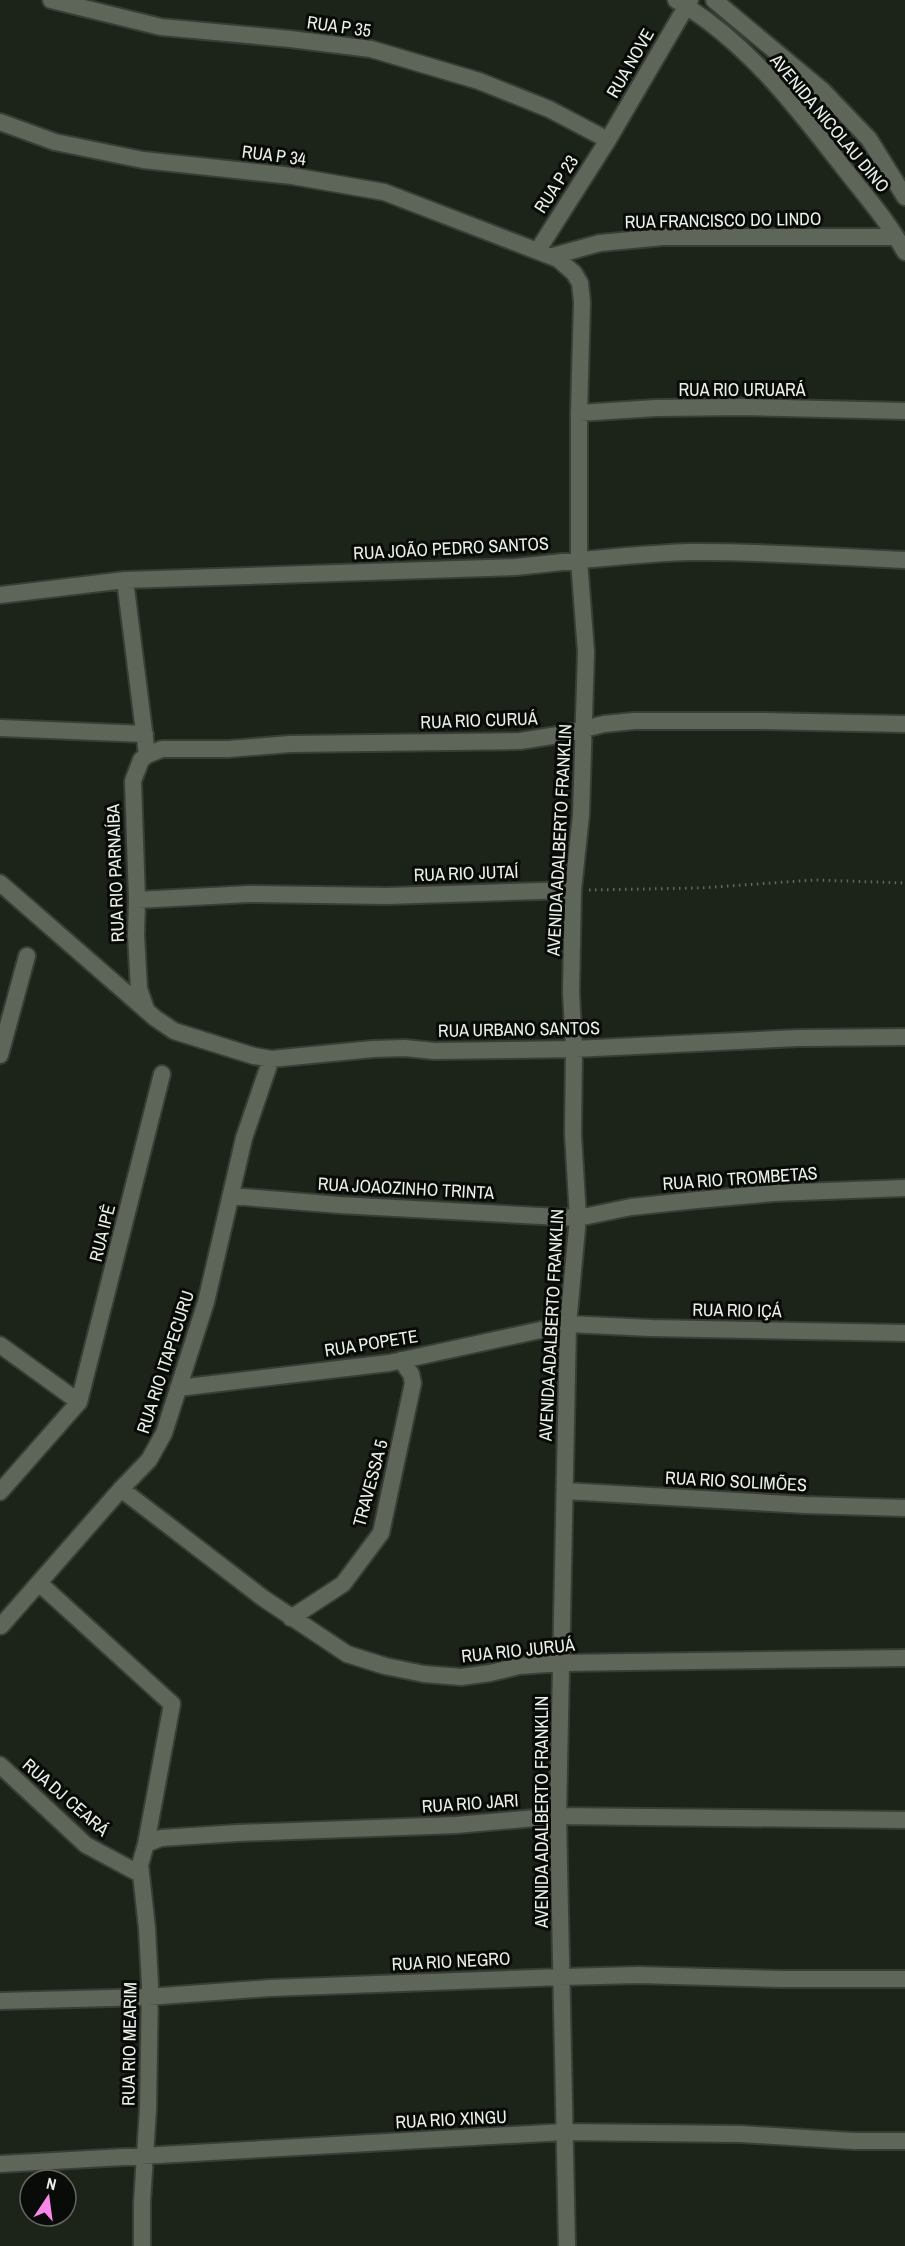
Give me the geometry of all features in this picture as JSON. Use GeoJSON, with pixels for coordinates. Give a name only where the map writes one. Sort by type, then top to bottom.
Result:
{"type":"FeatureCollection","features":[{"type":"Feature","properties":{"kind":"street","name":"RUA P 35"},"geometry":{"type":"LineString","coordinates":[[51,0],[161,27],[372,49],[479,81],[549,110],[608,140]]}},
{"type":"Feature","properties":{"kind":"street","name":"AVENIDA NICOLAU DINO"},"geometry":{"type":"LineString","coordinates":[[714,0],[823,91],[869,139],[905,197]]}},
{"type":"Feature","properties":{"kind":"street","name":"RUA NOVE"},"geometry":{"type":"LineString","coordinates":[[608,140],[684,2]]}},
{"type":"Feature","properties":{"kind":"street","name":"AVENIDA NICOLAU DINO"},"geometry":{"type":"LineString","coordinates":[[684,2],[735,43],[801,112],[905,252]]}},
{"type":"Feature","properties":{"kind":"street","name":"RUA P 34"},"geometry":{"type":"LineString","coordinates":[[0,122],[55,142],[143,160],[292,176],[384,192],[545,253]]}},
{"type":"Feature","properties":{"kind":"street","name":"RUA P 23"},"geometry":{"type":"LineString","coordinates":[[545,253],[608,140]]}},
{"type":"Feature","properties":{"kind":"street","name":"RUA FRANCISCO DO LINDO"},"geometry":{"type":"LineString","coordinates":[[545,253],[600,243],[663,237],[896,237]]}},
{"type":"Feature","properties":{"kind":"street","name":"AVENIDA ADALBERTO FRANKLIN"},"geometry":{"type":"LineString","coordinates":[[545,253],[574,273],[580,284],[582,302],[579,560],[586,652],[581,816],[573,890],[571,992],[574,1048],[573,1134],[578,1218],[568,1324],[564,1431],[565,1491],[558,1816],[567,2246]]}},
{"type":"Feature","properties":{"kind":"street","name":"RUA RIO URUARÁ"},"geometry":{"type":"LineString","coordinates":[[579,413],[656,408],[745,407],[905,411]]}},
{"type":"Feature","properties":{"kind":"street","name":"RUA JOÃO PEDRO SANTOS"},"geometry":{"type":"LineString","coordinates":[[0,596],[125,580],[515,567],[689,552],[905,560]]}},
{"type":"Feature","properties":{"kind":"street"},"geometry":{"type":"LineString","coordinates":[[125,580],[145,734],[154,752]]}},
{"type":"Feature","properties":{"kind":"street","name":"RUA RIO CURUÁ"},"geometry":{"type":"LineString","coordinates":[[154,752],[290,744],[520,741],[604,724],[634,721],[905,724]]}},
{"type":"Feature","properties":{"kind":"street"},"geometry":{"type":"LineString","coordinates":[[0,728],[145,734]]}},
{"type":"Feature","properties":{"kind":"street","name":"RUA RIO PARNAÍBA"},"geometry":{"type":"LineString","coordinates":[[146,1009],[139,990],[132,807],[133,781],[141,760],[154,752]]}},
{"type":"Feature","properties":{"kind":"street","name":"RUA URBANO SANTOS"},"geometry":{"type":"LineString","coordinates":[[0,883],[174,1031],[254,1056],[271,1059],[373,1048],[434,1051],[574,1048],[798,1038],[905,1037]]}},
{"type":"Feature","properties":{"kind":"street","name":"RUA RIO JUTAÍ"},"geometry":{"type":"LineString","coordinates":[[137,900],[249,894],[387,896],[573,890]]}},
{"type":"Feature","properties":{"kind":"street"},"geometry":{"type":"LineString","coordinates":[[0,1055],[27,956]]}},
{"type":"Feature","properties":{"kind":"street","name":"RUA RIO ITAPECURU"},"geometry":{"type":"LineString","coordinates":[[1,1626],[149,1460],[168,1424],[206,1302],[244,1138],[271,1059]]}},
{"type":"Feature","properties":{"kind":"street","name":"RUA IPÊ"},"geometry":{"type":"LineString","coordinates":[[79,1402],[162,1074]]}},
{"type":"Feature","properties":{"kind":"street","name":"RUA RIO TROMBETAS"},"geometry":{"type":"LineString","coordinates":[[578,1218],[631,1207],[697,1200],[774,1193],[905,1188]]}},
{"type":"Feature","properties":{"kind":"street","name":"RUA JOAOZINHO TRINTA"},"geometry":{"type":"LineString","coordinates":[[231,1196],[340,1205],[578,1218]]}},
{"type":"Feature","properties":{"kind":"street","name":"RUA POPETE"},"geometry":{"type":"LineString","coordinates":[[178,1388],[389,1364],[568,1324]]}},
{"type":"Feature","properties":{"kind":"street","name":"RUA RIO IÇÁ"},"geometry":{"type":"LineString","coordinates":[[568,1324],[905,1333]]}},
{"type":"Feature","properties":{"kind":"street"},"geometry":{"type":"LineString","coordinates":[[0,1345],[79,1402],[0,1492]]}},
{"type":"Feature","properties":{"kind":"street","name":"TRAVESSA 5"},"geometry":{"type":"LineString","coordinates":[[291,1618],[343,1584],[381,1533],[413,1383],[411,1374],[401,1360]]}},
{"type":"Feature","properties":{"kind":"street","name":"RUA RIO JURUÁ"},"geometry":{"type":"LineString","coordinates":[[121,1489],[291,1618],[347,1654],[385,1666],[424,1674],[461,1677],[519,1666],[562,1663],[905,1658]]}},
{"type":"Feature","properties":{"kind":"street","name":"RUA RIO SOLIMÕES"},"geometry":{"type":"LineString","coordinates":[[565,1491],[805,1505],[905,1508]]}},
{"type":"Feature","properties":{"kind":"street","name":"RUA RIO MEARIM"},"geometry":{"type":"LineString","coordinates":[[39,1583],[172,1704],[146,1844],[141,1857],[140,1874],[147,1928],[150,1985],[142,2246]]}},
{"type":"Feature","properties":{"kind":"street","name":"RUA DJ CEARÁ"},"geometry":{"type":"LineString","coordinates":[[0,1765],[86,1845],[140,1874]]}},
{"type":"Feature","properties":{"kind":"street","name":"RUA RIO JARI"},"geometry":{"type":"LineString","coordinates":[[146,1844],[161,1838],[456,1825],[558,1816],[905,1820]]}},
{"type":"Feature","properties":{"kind":"street","name":"RUA RIO NEGRO"},"geometry":{"type":"LineString","coordinates":[[0,2001],[148,1997],[270,1988],[638,1975],[782,1979],[905,1979]]}},
{"type":"Feature","properties":{"kind":"street","name":"RUA RIO XINGU"},"geometry":{"type":"LineString","coordinates":[[0,2164],[564,2132],[741,2134],[854,2141],[905,2140]]}},
{"type":"Feature","properties":{"kind":"path"},"geometry":{"type":"LineString","coordinates":[[573,890],[699,888],[814,880],[905,883]]}}]}
